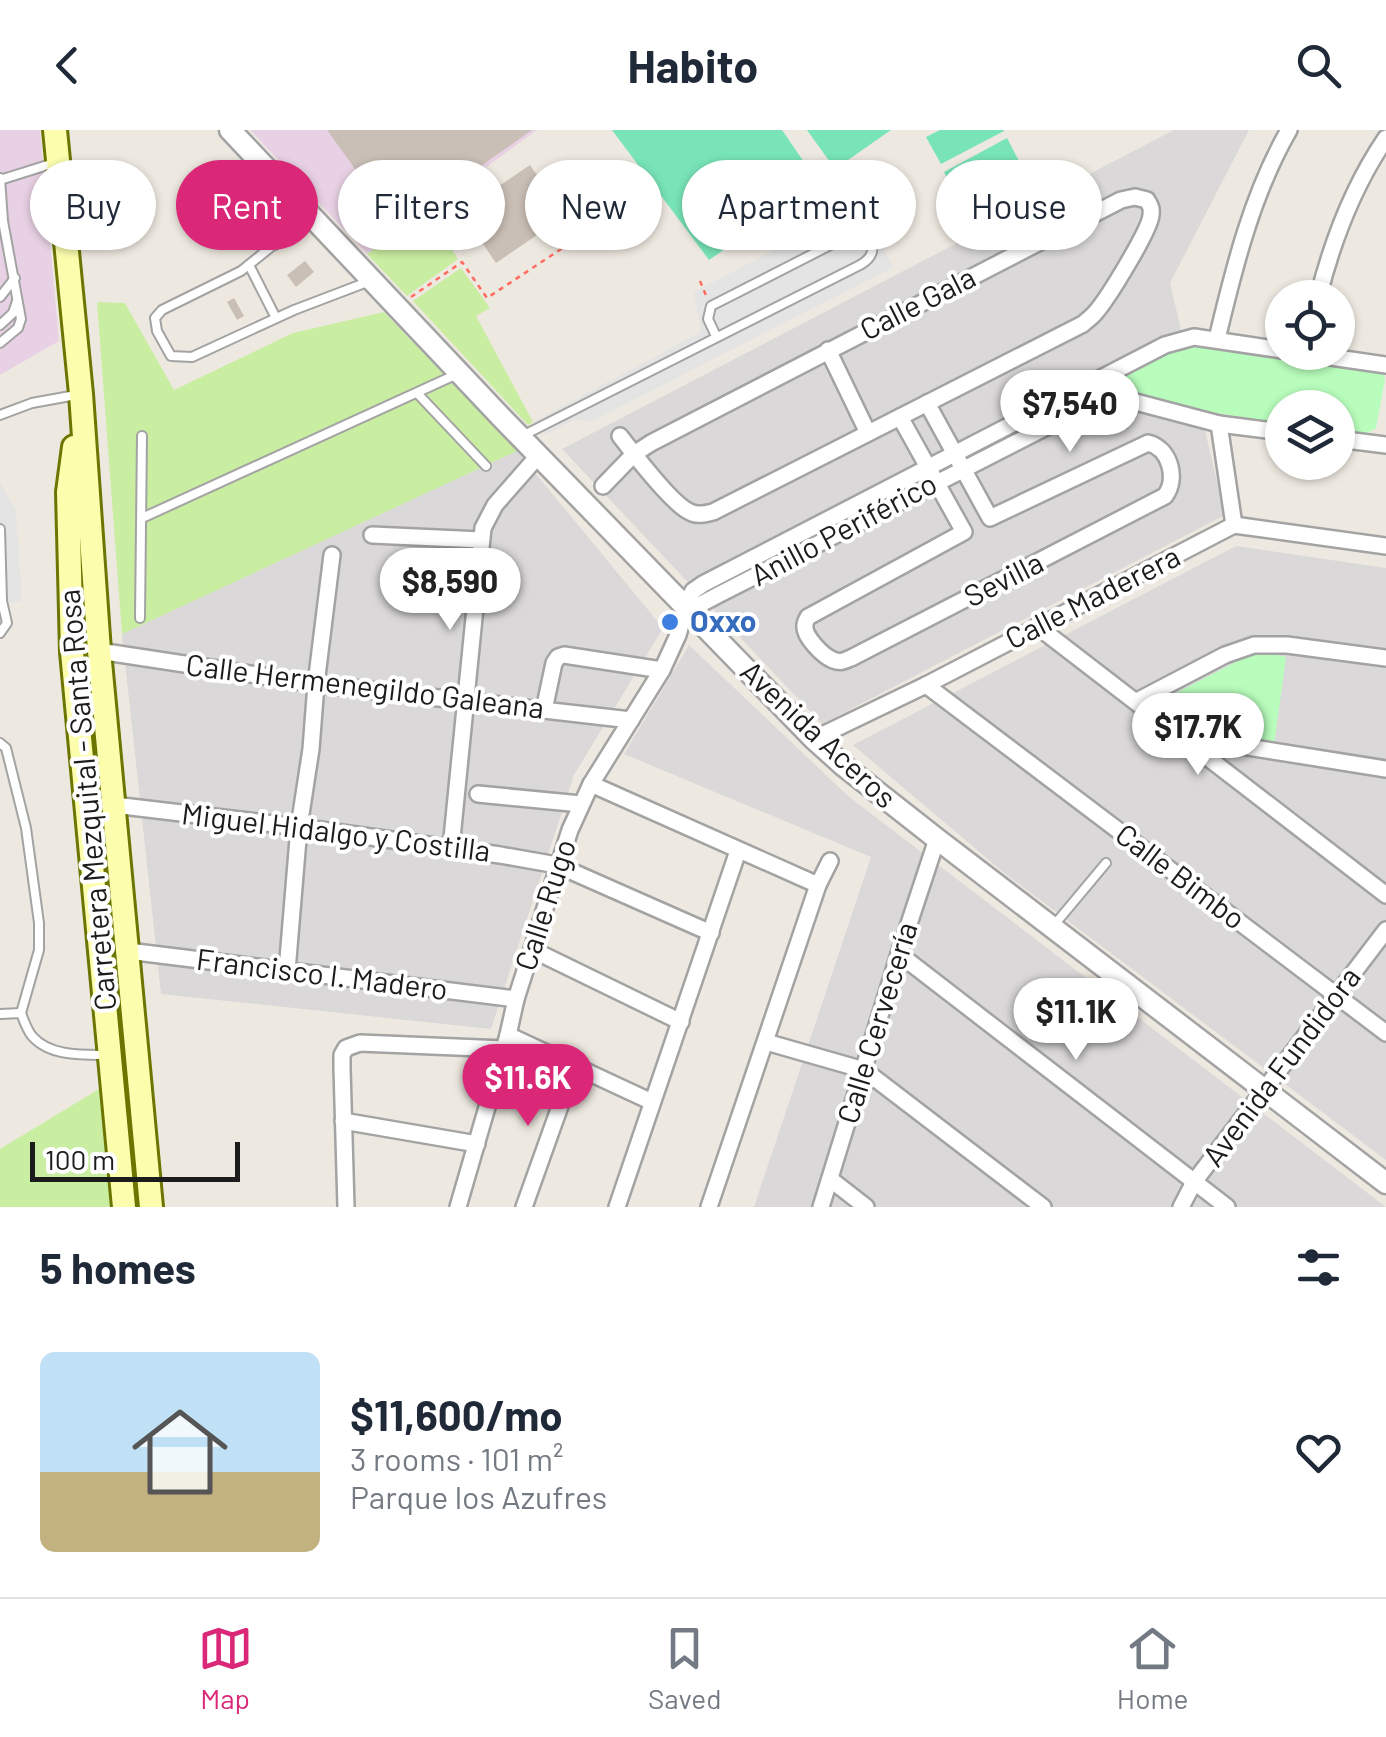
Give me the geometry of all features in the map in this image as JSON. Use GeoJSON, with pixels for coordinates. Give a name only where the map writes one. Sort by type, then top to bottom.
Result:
{"type":"FeatureCollection","features":[{"type":"Feature","properties":{"kind":"main road","name":"Carretera Mezquital - Santa Rosa"},"geometry":{"type":"LineString","coordinates":[[56,130],[59,160]]}},
{"type":"Feature","properties":{"kind":"main road","name":"Carretera Mezquital - Santa Rosa"},"geometry":{"type":"LineString","coordinates":[[67,250],[99,651],[151,1207]]}},
{"type":"Feature","properties":{"kind":"main road","name":"Carretera Mezquital - Santa Rosa"},"geometry":{"type":"LineString","coordinates":[[81,394],[68,492],[72,652],[124,1207]]}},
{"type":"Feature","properties":{"kind":"street","name":"Avenida Aceros"},"geometry":{"type":"LineString","coordinates":[[230,130],[259,160]]}},
{"type":"Feature","properties":{"kind":"street"},"geometry":{"type":"LineString","coordinates":[[1217,339],[1254,206],[1289,130]]}},
{"type":"Feature","properties":{"kind":"street"},"geometry":{"type":"LineString","coordinates":[[1322,280],[1348,210],[1386,138]]}},
{"type":"Feature","properties":{"kind":"street","name":"Calle Gala"},"geometry":{"type":"LineString","coordinates":[[603,486],[634,454],[1120,200],[1147,200],[1151,208],[1151,218],[1096,313],[1071,330],[713,512],[700,515],[683,508],[634,454],[620,436]]}},
{"type":"Feature","properties":{"kind":"street","name":"Avenida Aceros"},"geometry":{"type":"LineString","coordinates":[[318,222],[686,616],[844,766],[1386,1183]]}},
{"type":"Feature","properties":{"kind":"street","name":"Anillo Periférico"},"geometry":{"type":"LineString","coordinates":[[959,461],[1102,378],[1181,339],[1217,339],[1265,347]]}},
{"type":"Feature","properties":{"kind":"street"},"geometry":{"type":"LineString","coordinates":[[828,350],[868,433]]}},
{"type":"Feature","properties":{"kind":"street"},"geometry":{"type":"LineString","coordinates":[[1355,361],[1386,365]]}},
{"type":"Feature","properties":{"kind":"street"},"geometry":{"type":"LineString","coordinates":[[1102,378],[1109,395],[1219,424],[1265,430]]}},
{"type":"Feature","properties":{"kind":"street","name":"Anillo Periférico"},"geometry":{"type":"LineString","coordinates":[[686,616],[763,563],[933,474],[1109,395]]}},
{"type":"Feature","properties":{"kind":"street"},"geometry":{"type":"LineString","coordinates":[[927,403],[959,461]]}},
{"type":"Feature","properties":{"kind":"street"},"geometry":{"type":"LineString","coordinates":[[900,417],[933,474]]}},
{"type":"Feature","properties":{"kind":"street"},"geometry":{"type":"LineString","coordinates":[[1219,424],[1234,525],[1386,546]]}},
{"type":"Feature","properties":{"kind":"street"},"geometry":{"type":"LineString","coordinates":[[1355,441],[1386,445]]}},
{"type":"Feature","properties":{"kind":"street","name":"Sevilla"},"geometry":{"type":"LineString","coordinates":[[933,474],[964,532],[808,617],[804,630],[834,660],[850,658],[1165,496],[1172,484],[1164,451],[1148,443],[990,518],[959,461]]}},
{"type":"Feature","properties":{"kind":"street"},"geometry":{"type":"LineString","coordinates":[[451,848],[483,528],[496,505],[538,456]]}},
{"type":"Feature","properties":{"kind":"street","name":"Calle Maderera"},"geometry":{"type":"LineString","coordinates":[[814,739],[1234,525]]}},
{"type":"Feature","properties":{"kind":"street"},"geometry":{"type":"LineString","coordinates":[[372,535],[482,540]]}},
{"type":"Feature","properties":{"kind":"street"},"geometry":{"type":"LineString","coordinates":[[288,972],[299,827],[332,555]]}},
{"type":"Feature","properties":{"kind":"street","name":"Calle Rugo"},"geometry":{"type":"LineString","coordinates":[[458,1207],[557,865],[591,784],[662,670],[686,616]]}},
{"type":"Feature","properties":{"kind":"street"},"geometry":{"type":"LineString","coordinates":[[1037,626],[1386,895]]}},
{"type":"Feature","properties":{"kind":"street"},"geometry":{"type":"LineString","coordinates":[[1137,701],[1225,655],[1254,645],[1287,645],[1386,658]]}},
{"type":"Feature","properties":{"kind":"street","name":"Calle Hermenegildo Galeana"},"geometry":{"type":"LineString","coordinates":[[99,651],[316,684],[631,720]]}},
{"type":"Feature","properties":{"kind":"street"},"geometry":{"type":"LineString","coordinates":[[544,710],[558,657],[662,670]]}},
{"type":"Feature","properties":{"kind":"street","name":"Calle Bimbo"},"geometry":{"type":"LineString","coordinates":[[926,685],[1386,1034]]}},
{"type":"Feature","properties":{"kind":"street"},"geometry":{"type":"LineString","coordinates":[[1181,736],[1386,769]]}},
{"type":"Feature","properties":{"kind":"street"},"geometry":{"type":"LineString","coordinates":[[591,784],[818,884]]}},
{"type":"Feature","properties":{"kind":"street"},"geometry":{"type":"LineString","coordinates":[[478,794],[581,804]]}},
{"type":"Feature","properties":{"kind":"street","name":"Miguel Hidalgo y Costilla"},"geometry":{"type":"LineString","coordinates":[[114,805],[299,827],[557,865],[711,933]]}},
{"type":"Feature","properties":{"kind":"street","name":"Calle Cervecería"},"geometry":{"type":"LineString","coordinates":[[821,1207],[937,839]]}},
{"type":"Feature","properties":{"kind":"street"},"geometry":{"type":"LineString","coordinates":[[617,1207],[738,851]]}},
{"type":"Feature","properties":{"kind":"street"},"geometry":{"type":"LineString","coordinates":[[709,1207],[818,884],[830,861]]}},
{"type":"Feature","properties":{"kind":"street"},"geometry":{"type":"LineString","coordinates":[[1361,875],[1386,878]]}},
{"type":"Feature","properties":{"kind":"street","name":"Avenida Fundidora"},"geometry":{"type":"LineString","coordinates":[[1181,1207],[1194,1182],[1386,930]]}},
{"type":"Feature","properties":{"kind":"street"},"geometry":{"type":"LineString","coordinates":[[533,950],[681,1022]]}},
{"type":"Feature","properties":{"kind":"street","name":"Francisco I. Madero"},"geometry":{"type":"LineString","coordinates":[[128,951],[516,999]]}},
{"type":"Feature","properties":{"kind":"street"},"geometry":{"type":"LineString","coordinates":[[899,954],[1226,1207]]}},
{"type":"Feature","properties":{"kind":"street"},"geometry":{"type":"LineString","coordinates":[[346,1207],[342,1055],[346,1048],[360,1043],[506,1042],[652,1102]]}},
{"type":"Feature","properties":{"kind":"street"},"geometry":{"type":"LineString","coordinates":[[766,1042],[864,1070],[1043,1207]]}},
{"type":"Feature","properties":{"kind":"street"},"geometry":{"type":"LineString","coordinates":[[524,1207],[574,1067]]}},
{"type":"Feature","properties":{"kind":"street"},"geometry":{"type":"LineString","coordinates":[[343,1122],[476,1144]]}},
{"type":"Feature","properties":{"kind":"street"},"geometry":{"type":"LineString","coordinates":[[830,1179],[866,1207]]}},
{"type":"Feature","properties":{"kind":"lane"},"geometry":{"type":"LineString","coordinates":[[0,343],[18,328],[22,319],[2,222],[0,179],[30,170]]}},
{"type":"Feature","properties":{"kind":"lane"},"geometry":{"type":"LineString","coordinates":[[520,436],[870,260],[870,241],[866,235],[852,234],[711,306],[708,319],[716,336]]}},
{"type":"Feature","properties":{"kind":"lane"},"geometry":{"type":"LineString","coordinates":[[268,250],[214,286],[162,310],[155,318],[157,331],[171,356],[192,358],[276,318],[373,280]]}},
{"type":"Feature","properties":{"kind":"lane"},"geometry":{"type":"LineString","coordinates":[[249,265],[276,318]]}},
{"type":"Feature","properties":{"kind":"lane"},"geometry":{"type":"LineString","coordinates":[[0,298],[14,278]]}},
{"type":"Feature","properties":{"kind":"lane"},"geometry":{"type":"LineString","coordinates":[[0,326],[14,313],[19,296]]}},
{"type":"Feature","properties":{"kind":"lane"},"geometry":{"type":"LineString","coordinates":[[142,518],[459,373]]}},
{"type":"Feature","properties":{"kind":"lane"},"geometry":{"type":"LineString","coordinates":[[416,393],[486,466]]}},
{"type":"Feature","properties":{"kind":"lane"},"geometry":{"type":"LineString","coordinates":[[0,415],[32,403],[81,394]]}},
{"type":"Feature","properties":{"kind":"lane"},"geometry":{"type":"LineString","coordinates":[[140,618],[142,436]]}},
{"type":"Feature","properties":{"kind":"lane"},"geometry":{"type":"LineString","coordinates":[[0,529],[1,599],[6,622],[0,633]]}},
{"type":"Feature","properties":{"kind":"lane"},"geometry":{"type":"LineString","coordinates":[[0,743],[6,748],[26,828],[39,923],[39,950],[21,1013],[30,1034],[57,1052],[110,1055]]}},
{"type":"Feature","properties":{"kind":"lane"},"geometry":{"type":"LineString","coordinates":[[1052,927],[1106,863]]}},
{"type":"Feature","properties":{"kind":"lane"},"geometry":{"type":"LineString","coordinates":[[0,1014],[21,1013]]}},
{"type":"Feature","properties":{"kind":"path"},"geometry":{"type":"LineString","coordinates":[[398,306],[462,262],[487,298],[560,250]]}},
{"type":"Feature","properties":{"kind":"path"},"geometry":{"type":"LineString","coordinates":[[700,281],[711,306]]}},
{"type":"Feature","properties":{"kind":"shaded area"},"geometry":{"type":"Polygon","coordinates":[[[0,130],[40,130],[43,160],[30,160],[30,250],[51,250],[59,341],[0,375],[0,130]]]}},
{"type":"Feature","properties":{"kind":"shaded area"},"geometry":{"type":"Polygon","coordinates":[[[250,130],[537,130],[496,160],[338,160],[338,223],[318,202],[318,160],[278,160],[250,130]]]}},
{"type":"Feature","properties":{"kind":"shaded area"},"geometry":{"type":"Polygon","coordinates":[[[1174,130],[1249,130],[1170,283],[1225,515],[822,724],[562,449],[944,250],[1102,250],[1102,168],[1174,130]]]}},
{"type":"Feature","properties":{"kind":"shaded area"},"geometry":{"type":"Polygon","coordinates":[[[775,250],[884,250],[894,267],[592,421],[574,420],[546,435],[533,422],[701,332],[694,292],[775,250]]]}},
{"type":"Feature","properties":{"kind":"shaded area"},"geometry":{"type":"Polygon","coordinates":[[[517,451],[663,628],[574,775],[491,1029],[161,994],[122,634],[517,451]]]}},
{"type":"Feature","properties":{"kind":"shaded area"},"geometry":{"type":"Polygon","coordinates":[[[0,483],[16,510],[22,602],[0,603],[0,483]]]}},
{"type":"Feature","properties":{"kind":"shaded area"},"geometry":{"type":"Polygon","coordinates":[[[1236,546],[1386,568],[1386,1160],[1003,872],[853,745],[1236,546]]]}},
{"type":"Feature","properties":{"kind":"shaded area"},"geometry":{"type":"Polygon","coordinates":[[[689,645],[848,796],[1386,1207],[754,1207],[871,857],[624,754],[689,645]]]}},
{"type":"Feature","properties":{"kind":"green space"},"geometry":{"type":"Polygon","coordinates":[[[612,130],[782,130],[803,160],[682,160],[682,224],[662,197],[662,160],[634,160],[612,130]]]}},
{"type":"Feature","properties":{"kind":"green space"},"geometry":{"type":"Polygon","coordinates":[[[807,130],[891,130],[848,160],[829,160],[807,130]]]}},
{"type":"Feature","properties":{"kind":"green space"},"geometry":{"type":"Polygon","coordinates":[[[940,130],[1004,130],[949,160],[939,160],[926,137],[940,130]]]}},
{"type":"Feature","properties":{"kind":"green space"},"geometry":{"type":"Polygon","coordinates":[[[1007,138],[1018,160],[966,160],[1007,138]]]}},
{"type":"Feature","properties":{"kind":"green space"},"geometry":{"type":"Polygon","coordinates":[[[373,250],[452,250],[458,259],[407,296],[367,254],[373,250]]]}},
{"type":"Feature","properties":{"kind":"green space"},"geometry":{"type":"Polygon","coordinates":[[[702,250],[723,250],[709,260],[702,250]]]}},
{"type":"Feature","properties":{"kind":"green space"},"geometry":{"type":"Polygon","coordinates":[[[461,268],[490,308],[476,316],[533,422],[528,425],[413,301],[461,268]]]}},
{"type":"Feature","properties":{"kind":"green space"},"geometry":{"type":"Polygon","coordinates":[[[97,302],[125,303],[174,390],[293,333],[384,312],[517,451],[122,634],[97,302]]]}},
{"type":"Feature","properties":{"kind":"green space"},"geometry":{"type":"Polygon","coordinates":[[[1191,340],[1265,350],[1265,370],[1355,370],[1355,363],[1379,366],[1385,379],[1376,428],[1366,434],[1355,432],[1355,390],[1265,390],[1265,420],[1195,410],[1114,385],[1112,380],[1191,340]]]}},
{"type":"Feature","properties":{"kind":"green space"},"geometry":{"type":"Polygon","coordinates":[[[1257,651],[1286,657],[1274,745],[1188,732],[1155,704],[1257,651]]]}},
{"type":"Feature","properties":{"kind":"green space"},"geometry":{"type":"Polygon","coordinates":[[[99,1089],[111,1207],[0,1207],[0,1149],[99,1089]]]}},
{"type":"Feature","properties":{"kind":"building"},"geometry":{"type":"Polygon","coordinates":[[[327,130],[532,130],[490,160],[349,160],[327,130]]]}},
{"type":"Feature","properties":{"kind":"building"},"geometry":{"type":"Polygon","coordinates":[[[525,168],[525,243],[496,263],[487,250],[505,250],[505,182],[525,168]]]}},
{"type":"Feature","properties":{"kind":"building"},"geometry":{"type":"Polygon","coordinates":[[[305,261],[314,272],[296,287],[287,275],[305,261]]]}},
{"type":"Feature","properties":{"kind":"building"},"geometry":{"type":"Polygon","coordinates":[[[234,298],[244,316],[237,320],[227,302],[234,298]]]}},
{"type":"Feature","properties":{"kind":"place","name":"Oxxo"},"geometry":{"type":"Point","coordinates":[670,622]}}]}
